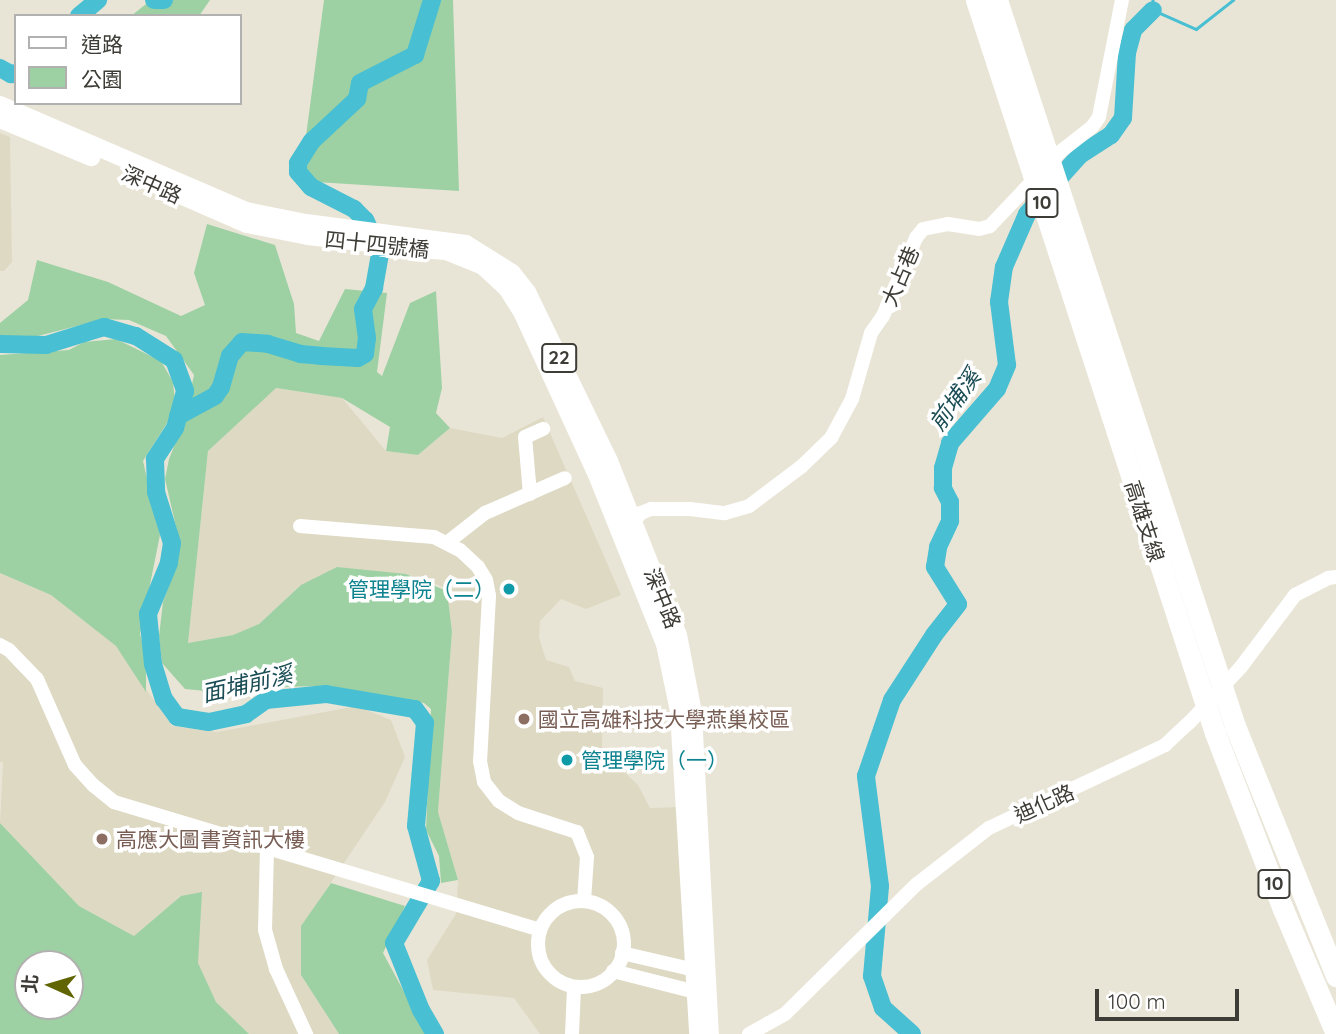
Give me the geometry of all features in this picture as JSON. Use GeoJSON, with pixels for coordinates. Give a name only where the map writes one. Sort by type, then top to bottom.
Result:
{"type":"FeatureCollection","features":[{"type":"Feature","properties":{"kind":"highway","name":"高雄支線"},"geometry":{"type":"LineString","coordinates":[[976,0],[1118,402],[1217,669],[1225,729],[1283,909],[1336,1034]]}},
{"type":"Feature","properties":{"kind":"highway","name":"高雄支線"},"geometry":{"type":"LineString","coordinates":[[997,0],[1118,402],[1196,677],[1225,729],[1336,976]]}},
{"type":"Feature","properties":{"kind":"main road","name":"深中路"},"geometry":{"type":"LineString","coordinates":[[0,105],[246,211],[307,230]]}},
{"type":"Feature","properties":{"kind":"main road","name":"深中路"},"geometry":{"type":"LineString","coordinates":[[0,119],[247,225],[307,230]]}},
{"type":"Feature","properties":{"kind":"main road","name":"四十四號橋"},"geometry":{"type":"LineString","coordinates":[[307,230],[443,245]]}},
{"type":"Feature","properties":{"kind":"main road","name":"深中路"},"geometry":{"type":"LineString","coordinates":[[443,245],[474,247],[512,273],[527,292],[637,517],[678,635],[694,713],[702,988],[698,1034]]}},
{"type":"Feature","properties":{"kind":"main road","name":"深中路"},"geometry":{"type":"LineString","coordinates":[[443,245],[483,266],[507,288],[518,305],[622,536],[665,644],[679,711],[695,970],[702,988],[710,1034]]}},
{"type":"Feature","properties":{"kind":"street","name":"大占巷"},"geometry":{"type":"LineString","coordinates":[[637,517],[663,508],[725,513],[749,506],[791,475],[831,438],[852,398],[871,333],[883,316],[916,238],[923,229],[948,224],[979,229],[990,226],[1060,152],[1092,127],[1099,117],[1122,0]]}},
{"type":"Feature","properties":{"kind":"street"},"geometry":{"type":"LineString","coordinates":[[530,494],[525,438],[543,429]]}},
{"type":"Feature","properties":{"kind":"street"},"geometry":{"type":"LineString","coordinates":[[448,542],[485,513],[565,478]]}},
{"type":"Feature","properties":{"kind":"street"},"geometry":{"type":"LineString","coordinates":[[622,536],[637,517]]}},
{"type":"Feature","properties":{"kind":"street"},"geometry":{"type":"LineString","coordinates":[[300,526],[434,537],[448,542],[478,567],[486,580],[489,596],[480,761],[484,782],[499,801],[518,813],[577,832],[587,857],[584,901]]}},
{"type":"Feature","properties":{"kind":"street","name":"迪化路"},"geometry":{"type":"LineString","coordinates":[[749,1034],[785,1014],[917,884],[989,828],[1165,745],[1241,667],[1295,595],[1328,578],[1336,578]]}},
{"type":"Feature","properties":{"kind":"street"},"geometry":{"type":"LineString","coordinates":[[0,645],[37,679],[75,765],[93,785],[114,802],[540,930]]}},
{"type":"Feature","properties":{"kind":"street"},"geometry":{"type":"LineString","coordinates":[[267,849],[265,930],[276,970],[306,1034]]}},
{"type":"Feature","properties":{"kind":"street"},"geometry":{"type":"LineString","coordinates":[[584,901],[608,911],[617,921],[622,933],[622,953],[614,971],[591,986],[573,988],[562,984],[545,968],[538,943],[540,930],[557,908],[584,901]]}},
{"type":"Feature","properties":{"kind":"street"},"geometry":{"type":"LineString","coordinates":[[622,953],[695,970]]}},
{"type":"Feature","properties":{"kind":"street"},"geometry":{"type":"LineString","coordinates":[[614,971],[702,988]]}},
{"type":"Feature","properties":{"kind":"street"},"geometry":{"type":"LineString","coordinates":[[572,1034],[573,988]]}},
{"type":"Feature","properties":{"kind":"shaded area"},"geometry":{"type":"Polygon","coordinates":[[[0,133],[10,137],[12,262],[4,271],[0,271],[0,133]]]}},
{"type":"Feature","properties":{"kind":"shaded area","name":"國立高雄科技大學燕巢校區"},"geometry":{"type":"Polygon","coordinates":[[[275,388],[342,398],[386,451],[418,455],[450,428],[502,438],[543,417],[621,595],[586,609],[561,599],[540,621],[539,637],[546,660],[569,667],[575,681],[603,688],[602,751],[638,785],[650,808],[679,807],[691,1034],[540,1034],[514,998],[433,990],[427,960],[456,914],[458,880],[438,812],[452,632],[446,588],[406,574],[301,585],[259,624],[233,635],[188,643],[208,451],[275,388]]]}},
{"type":"Feature","properties":{"kind":"shaded area"},"geometry":{"type":"Polygon","coordinates":[[[0,573],[51,595],[116,646],[172,726],[217,732],[357,706],[391,720],[405,757],[385,802],[301,927],[301,975],[339,1034],[249,1034],[216,1002],[198,964],[181,896],[134,936],[79,906],[0,823],[3,762],[0,762],[0,573]]]}},
{"type":"Feature","properties":{"kind":"green space"},"geometry":{"type":"Polygon","coordinates":[[[151,0],[210,0],[200,14],[134,14],[151,0]]]}},
{"type":"Feature","properties":{"kind":"green space"},"geometry":{"type":"Polygon","coordinates":[[[324,0],[453,0],[459,191],[300,181],[324,0]]]}},
{"type":"Feature","properties":{"kind":"green space"},"geometry":{"type":"Polygon","coordinates":[[[207,224],[275,245],[294,304],[296,333],[319,341],[345,289],[387,293],[377,372],[382,376],[410,303],[436,291],[442,388],[436,413],[450,428],[418,455],[386,451],[390,427],[342,398],[276,388],[208,451],[188,643],[233,635],[259,624],[301,585],[337,567],[406,574],[447,591],[452,632],[438,812],[458,880],[441,883],[439,856],[426,830],[431,709],[424,703],[326,686],[272,687],[238,694],[185,689],[162,663],[159,636],[163,602],[175,569],[180,544],[165,479],[169,459],[184,422],[194,375],[166,336],[129,320],[104,319],[38,336],[0,336],[0,323],[28,300],[37,260],[108,282],[181,316],[205,305],[194,273],[207,224]]]}},
{"type":"Feature","properties":{"kind":"green space"},"geometry":{"type":"Polygon","coordinates":[[[116,339],[161,361],[173,382],[175,402],[167,423],[143,461],[160,535],[140,634],[146,656],[146,692],[116,646],[51,595],[0,573],[0,355],[69,350],[84,342],[116,339]]]}},
{"type":"Feature","properties":{"kind":"green space"},"geometry":{"type":"Polygon","coordinates":[[[0,823],[79,906],[134,936],[181,896],[202,892],[198,963],[216,1002],[249,1034],[0,1034],[0,823]]]}},
{"type":"Feature","properties":{"kind":"green space"},"geometry":{"type":"Polygon","coordinates":[[[331,883],[405,906],[383,953],[427,1034],[339,1034],[301,975],[301,926],[331,883]]]}},
{"type":"Feature","properties":{"kind":"waterway"},"geometry":{"type":"LineString","coordinates":[[81,14],[98,0]]}},
{"type":"Feature","properties":{"kind":"waterway"},"geometry":{"type":"LineString","coordinates":[[154,0],[164,0]]}},
{"type":"Feature","properties":{"kind":"waterway"},"geometry":{"type":"LineString","coordinates":[[178,416],[215,396],[221,387],[230,356],[242,342],[268,344],[300,354],[358,358],[365,354],[367,338],[363,309],[374,288],[380,253],[365,220],[354,209],[311,187],[298,172],[298,163],[312,141],[357,99],[360,83],[415,55],[432,0]]}},
{"type":"Feature","properties":{"kind":"waterway"},"geometry":{"type":"LineString","coordinates":[[1153,0],[1153,10],[1196,29],[1233,0]]}},
{"type":"Feature","properties":{"kind":"waterway","name":"前埔溪"},"geometry":{"type":"LineString","coordinates":[[912,1034],[883,1008],[872,976],[880,886],[866,776],[892,700],[934,635],[958,604],[935,567],[938,547],[950,521],[950,502],[943,488],[943,468],[950,443],[997,389],[1007,365],[999,302],[1004,267],[1027,214],[1080,155],[1111,135],[1123,118],[1127,53],[1133,30],[1153,10]]}},
{"type":"Feature","properties":{"kind":"waterway"},"geometry":{"type":"LineString","coordinates":[[0,68],[14,73]]}},
{"type":"Feature","properties":{"kind":"waterway","name":"面埔前溪"},"geometry":{"type":"LineString","coordinates":[[0,344],[46,345],[104,327],[136,336],[174,360],[185,391],[175,428],[155,459],[156,492],[172,543],[169,563],[148,614],[153,664],[164,699],[177,717],[209,722],[246,714],[266,700],[326,694],[415,709],[425,723],[416,826],[431,881],[394,943],[421,1010],[435,1034]]}},
{"type":"Feature","properties":{"kind":"place","name":"管理學院（二）"},"geometry":{"type":"Point","coordinates":[509,589]}},
{"type":"Feature","properties":{"kind":"place","name":"國立高雄科技大學燕巢校區"},"geometry":{"type":"Point","coordinates":[524,719]}},
{"type":"Feature","properties":{"kind":"place","name":"管理學院（一）"},"geometry":{"type":"Point","coordinates":[567,760]}},
{"type":"Feature","properties":{"kind":"place","name":"高應大圖書資訊大樓"},"geometry":{"type":"Point","coordinates":[102,839]}}]}
